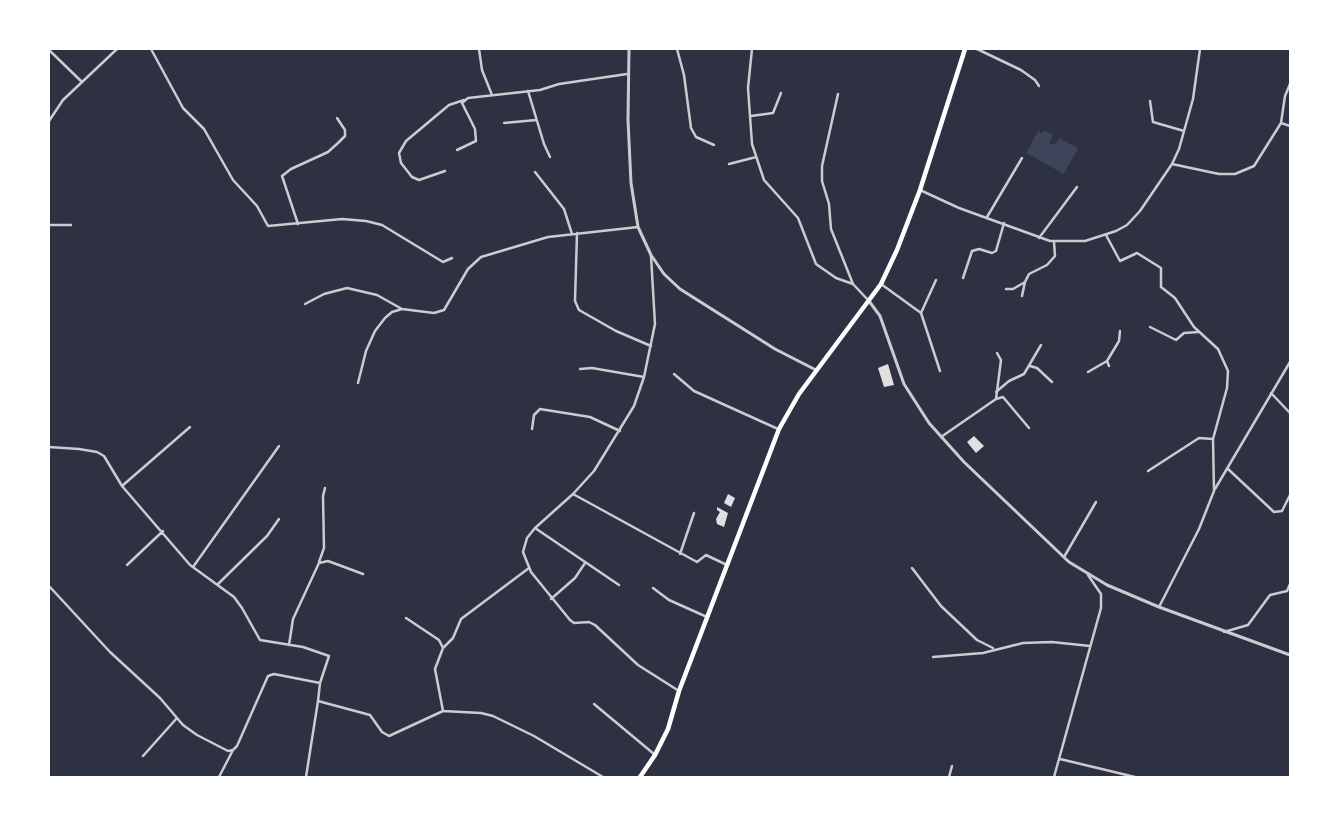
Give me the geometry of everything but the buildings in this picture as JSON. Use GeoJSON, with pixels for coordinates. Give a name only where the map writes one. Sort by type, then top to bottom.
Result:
{"type":"FeatureCollection","features":[{"type":"Feature","properties":{"kind":"main road"},"geometry":{"type":"LineString","coordinates":[[640,777],[655,755],[668,729],[679,691],[779,429],[798,394],[881,284],[897,250],[920,190],[965,49]]}},
{"type":"Feature","properties":{"kind":"street"},"geometry":{"type":"LineString","coordinates":[[49,121],[63,100],[117,49]]}},
{"type":"Feature","properties":{"kind":"street"},"geometry":{"type":"LineString","coordinates":[[151,49],[183,108],[204,129],[233,180],[257,206],[268,226],[342,219],[366,221],[382,225],[443,262],[452,258]]}},
{"type":"Feature","properties":{"kind":"street"},"geometry":{"type":"LineString","coordinates":[[478,49],[482,70],[492,95]]}},
{"type":"Feature","properties":{"kind":"street"},"geometry":{"type":"LineString","coordinates":[[629,49],[627,74],[630,174],[638,227],[651,255],[664,274],[680,289],[775,349],[816,370]]}},
{"type":"Feature","properties":{"kind":"street"},"geometry":{"type":"LineString","coordinates":[[677,49],[684,75],[691,128],[696,137],[714,145]]}},
{"type":"Feature","properties":{"kind":"street"},"geometry":{"type":"LineString","coordinates":[[752,49],[748,88],[752,144],[764,180],[798,218],[816,264],[836,278],[853,284]]}},
{"type":"Feature","properties":{"kind":"street"},"geometry":{"type":"LineString","coordinates":[[978,49],[1021,70],[1035,80],[1039,86]]}},
{"type":"Feature","properties":{"kind":"street"},"geometry":{"type":"LineString","coordinates":[[920,190],[1039,238],[1054,242],[1085,241],[1116,231],[1132,220],[1172,164],[1193,99],[1200,49]]}},
{"type":"Feature","properties":{"kind":"street"},"geometry":{"type":"LineString","coordinates":[[49,50],[82,82]]}},
{"type":"Feature","properties":{"kind":"street"},"geometry":{"type":"LineString","coordinates":[[445,171],[419,180],[412,177],[401,164],[399,153],[406,141],[449,105],[492,95],[528,91],[559,84],[627,74]]}},
{"type":"Feature","properties":{"kind":"street"},"geometry":{"type":"LineString","coordinates":[[1172,164],[1219,174],[1235,174],[1245,171],[1260,159],[1281,123],[1285,96],[1290,84]]}},
{"type":"Feature","properties":{"kind":"street"},"geometry":{"type":"LineString","coordinates":[[528,91],[536,120],[550,156]]}},
{"type":"Feature","properties":{"kind":"street"},"geometry":{"type":"LineString","coordinates":[[751,116],[774,113],[781,93]]}},
{"type":"Feature","properties":{"kind":"street"},"geometry":{"type":"LineString","coordinates":[[838,94],[821,176],[829,204],[831,229],[853,284],[880,316],[904,384],[921,412],[941,437],[971,469],[1064,557],[1088,575],[1159,607],[1290,655]]}},
{"type":"Feature","properties":{"kind":"street"},"geometry":{"type":"LineString","coordinates":[[457,150],[476,140],[475,129],[462,103],[465,100]]}},
{"type":"Feature","properties":{"kind":"street"},"geometry":{"type":"LineString","coordinates":[[1150,101],[1153,122],[1184,131]]}},
{"type":"Feature","properties":{"kind":"street"},"geometry":{"type":"LineString","coordinates":[[298,224],[282,176],[291,168],[328,152],[338,143],[344,136],[345,130],[336,118]]}},
{"type":"Feature","properties":{"kind":"street"},"geometry":{"type":"LineString","coordinates":[[504,123],[536,120]]}},
{"type":"Feature","properties":{"kind":"street"},"geometry":{"type":"LineString","coordinates":[[1281,123],[1290,126]]}},
{"type":"Feature","properties":{"kind":"street"},"geometry":{"type":"LineString","coordinates":[[729,164],[756,157]]}},
{"type":"Feature","properties":{"kind":"street"},"geometry":{"type":"LineString","coordinates":[[988,217],[1022,158]]}},
{"type":"Feature","properties":{"kind":"street"},"geometry":{"type":"LineString","coordinates":[[535,172],[564,209],[572,234]]}},
{"type":"Feature","properties":{"kind":"street"},"geometry":{"type":"LineString","coordinates":[[1039,238],[1077,187]]}},
{"type":"Feature","properties":{"kind":"street"},"geometry":{"type":"LineString","coordinates":[[963,278],[972,251],[979,249],[992,253],[996,251],[1004,223]]}},
{"type":"Feature","properties":{"kind":"street"},"geometry":{"type":"LineString","coordinates":[[49,225],[71,225]]}},
{"type":"Feature","properties":{"kind":"street"},"geometry":{"type":"LineString","coordinates":[[305,304],[324,294],[347,288],[377,295],[402,309],[434,313],[444,310],[468,269],[481,256],[548,237],[638,227]]}},
{"type":"Feature","properties":{"kind":"street"},"geometry":{"type":"LineString","coordinates":[[577,233],[575,301],[579,310],[616,331],[651,346]]}},
{"type":"Feature","properties":{"kind":"street"},"geometry":{"type":"LineString","coordinates":[[1106,235],[1120,261],[1136,253],[1161,268],[1160,287],[1175,298],[1183,313],[1199,332],[1218,349],[1228,371],[1227,388],[1213,439],[1214,491]]}},
{"type":"Feature","properties":{"kind":"street"},"geometry":{"type":"LineString","coordinates":[[1022,296],[1024,282],[1029,274],[1047,265],[1054,256],[1054,242]]}},
{"type":"Feature","properties":{"kind":"street"},"geometry":{"type":"LineString","coordinates":[[651,255],[654,324],[644,377],[634,406],[594,470],[574,494],[535,528],[524,545],[525,561],[551,599],[574,623],[589,622],[595,625],[638,665],[679,691]]}},
{"type":"Feature","properties":{"kind":"street"},"geometry":{"type":"LineString","coordinates":[[921,313],[936,280]]}},
{"type":"Feature","properties":{"kind":"street"},"geometry":{"type":"LineString","coordinates":[[1006,289],[1013,289],[1024,282]]}},
{"type":"Feature","properties":{"kind":"street"},"geometry":{"type":"LineString","coordinates":[[881,284],[921,313],[940,371]]}},
{"type":"Feature","properties":{"kind":"street"},"geometry":{"type":"LineString","coordinates":[[358,383],[366,351],[375,331],[392,312],[402,309]]}},
{"type":"Feature","properties":{"kind":"street"},"geometry":{"type":"LineString","coordinates":[[1150,327],[1176,340],[1184,333],[1199,332]]}},
{"type":"Feature","properties":{"kind":"street"},"geometry":{"type":"LineString","coordinates":[[1088,372],[1107,361],[1119,341],[1118,335],[1120,331]]}},
{"type":"Feature","properties":{"kind":"street"},"geometry":{"type":"LineString","coordinates":[[996,392],[1009,381],[1024,374],[1041,346]]}},
{"type":"Feature","properties":{"kind":"street"},"geometry":{"type":"LineString","coordinates":[[996,399],[1001,360],[997,352]]}},
{"type":"Feature","properties":{"kind":"street"},"geometry":{"type":"LineString","coordinates":[[1107,361],[1109,366]]}},
{"type":"Feature","properties":{"kind":"street"},"geometry":{"type":"LineString","coordinates":[[1159,607],[1199,529],[1214,491],[1290,362]]}},
{"type":"Feature","properties":{"kind":"street"},"geometry":{"type":"LineString","coordinates":[[1030,366],[1037,368],[1052,382]]}},
{"type":"Feature","properties":{"kind":"street"},"geometry":{"type":"LineString","coordinates":[[580,369],[592,368],[644,377]]}},
{"type":"Feature","properties":{"kind":"street"},"geometry":{"type":"LineString","coordinates":[[674,374],[694,390],[779,429]]}},
{"type":"Feature","properties":{"kind":"street"},"geometry":{"type":"LineString","coordinates":[[1271,393],[1290,413]]}},
{"type":"Feature","properties":{"kind":"street"},"geometry":{"type":"LineString","coordinates":[[941,437],[996,399],[1002,397],[1029,428]]}},
{"type":"Feature","properties":{"kind":"street"},"geometry":{"type":"LineString","coordinates":[[532,429],[534,415],[540,409],[590,417],[620,431]]}},
{"type":"Feature","properties":{"kind":"street"},"geometry":{"type":"LineString","coordinates":[[122,486],[190,427]]}},
{"type":"Feature","properties":{"kind":"street"},"geometry":{"type":"LineString","coordinates":[[1148,471],[1199,438],[1213,439]]}},
{"type":"Feature","properties":{"kind":"street"},"geometry":{"type":"LineString","coordinates":[[194,567],[279,446]]}},
{"type":"Feature","properties":{"kind":"street"},"geometry":{"type":"LineString","coordinates":[[49,447],[97,452],[104,456],[122,486],[194,567],[218,584],[242,608],[260,640],[303,647],[328,656],[320,683],[306,777]]}},
{"type":"Feature","properties":{"kind":"street"},"geometry":{"type":"LineString","coordinates":[[1228,469],[1274,512],[1282,512],[1290,495]]}},
{"type":"Feature","properties":{"kind":"street"},"geometry":{"type":"LineString","coordinates":[[289,645],[293,619],[324,548],[323,496],[325,488]]}},
{"type":"Feature","properties":{"kind":"street"},"geometry":{"type":"LineString","coordinates":[[574,494],[596,508],[654,537],[680,554],[697,562],[706,555],[728,565]]}},
{"type":"Feature","properties":{"kind":"street"},"geometry":{"type":"LineString","coordinates":[[1064,557],[1096,502]]}},
{"type":"Feature","properties":{"kind":"street"},"geometry":{"type":"LineString","coordinates":[[680,554],[694,513]]}},
{"type":"Feature","properties":{"kind":"street"},"geometry":{"type":"LineString","coordinates":[[218,584],[268,536],[279,519]]}},
{"type":"Feature","properties":{"kind":"street"},"geometry":{"type":"LineString","coordinates":[[535,528],[619,585]]}},
{"type":"Feature","properties":{"kind":"street"},"geometry":{"type":"LineString","coordinates":[[127,565],[163,531]]}},
{"type":"Feature","properties":{"kind":"street"},"geometry":{"type":"LineString","coordinates":[[319,563],[328,561],[363,574]]}},
{"type":"Feature","properties":{"kind":"street"},"geometry":{"type":"LineString","coordinates":[[551,599],[575,578],[585,563]]}},
{"type":"Feature","properties":{"kind":"street"},"geometry":{"type":"LineString","coordinates":[[443,711],[435,669],[444,648],[453,638],[461,619],[529,568]]}},
{"type":"Feature","properties":{"kind":"street"},"geometry":{"type":"LineString","coordinates":[[912,568],[942,606],[977,640],[993,648]]}},
{"type":"Feature","properties":{"kind":"street"},"geometry":{"type":"LineString","coordinates":[[1054,777],[1102,601],[1100,594],[1088,575]]}},
{"type":"Feature","properties":{"kind":"street"},"geometry":{"type":"LineString","coordinates":[[1224,632],[1248,625],[1270,594],[1287,591],[1290,584]]}},
{"type":"Feature","properties":{"kind":"street"},"geometry":{"type":"LineString","coordinates":[[49,586],[110,652],[155,694],[177,718],[198,735],[216,746],[233,750]]}},
{"type":"Feature","properties":{"kind":"street"},"geometry":{"type":"LineString","coordinates":[[653,588],[669,600],[707,617]]}},
{"type":"Feature","properties":{"kind":"street"},"geometry":{"type":"LineString","coordinates":[[406,618],[439,640],[444,648]]}},
{"type":"Feature","properties":{"kind":"street"},"geometry":{"type":"LineString","coordinates":[[933,656],[983,652],[1023,642],[1052,642],[1090,646]]}},
{"type":"Feature","properties":{"kind":"street"},"geometry":{"type":"LineString","coordinates":[[220,777],[233,750],[237,746],[269,674],[320,683]]}},
{"type":"Feature","properties":{"kind":"street"},"geometry":{"type":"LineString","coordinates":[[318,702],[370,715],[382,732],[389,736],[443,711],[481,713],[493,716],[559,749],[603,777]]}},
{"type":"Feature","properties":{"kind":"street"},"geometry":{"type":"LineString","coordinates":[[594,704],[655,755]]}},
{"type":"Feature","properties":{"kind":"street"},"geometry":{"type":"LineString","coordinates":[[143,756],[177,718]]}},
{"type":"Feature","properties":{"kind":"street"},"geometry":{"type":"LineString","coordinates":[[1060,759],[1135,777]]}},
{"type":"Feature","properties":{"kind":"street"},"geometry":{"type":"LineString","coordinates":[[949,777],[952,766]]}},
{"type":"Feature","properties":{"kind":"shaded area"},"geometry":{"type":"Polygon","coordinates":[[[1044,130],[1053,135],[1049,143],[1055,145],[1059,138],[1078,148],[1064,174],[1026,153],[1038,131],[1042,133],[1044,130]]]}}]}
